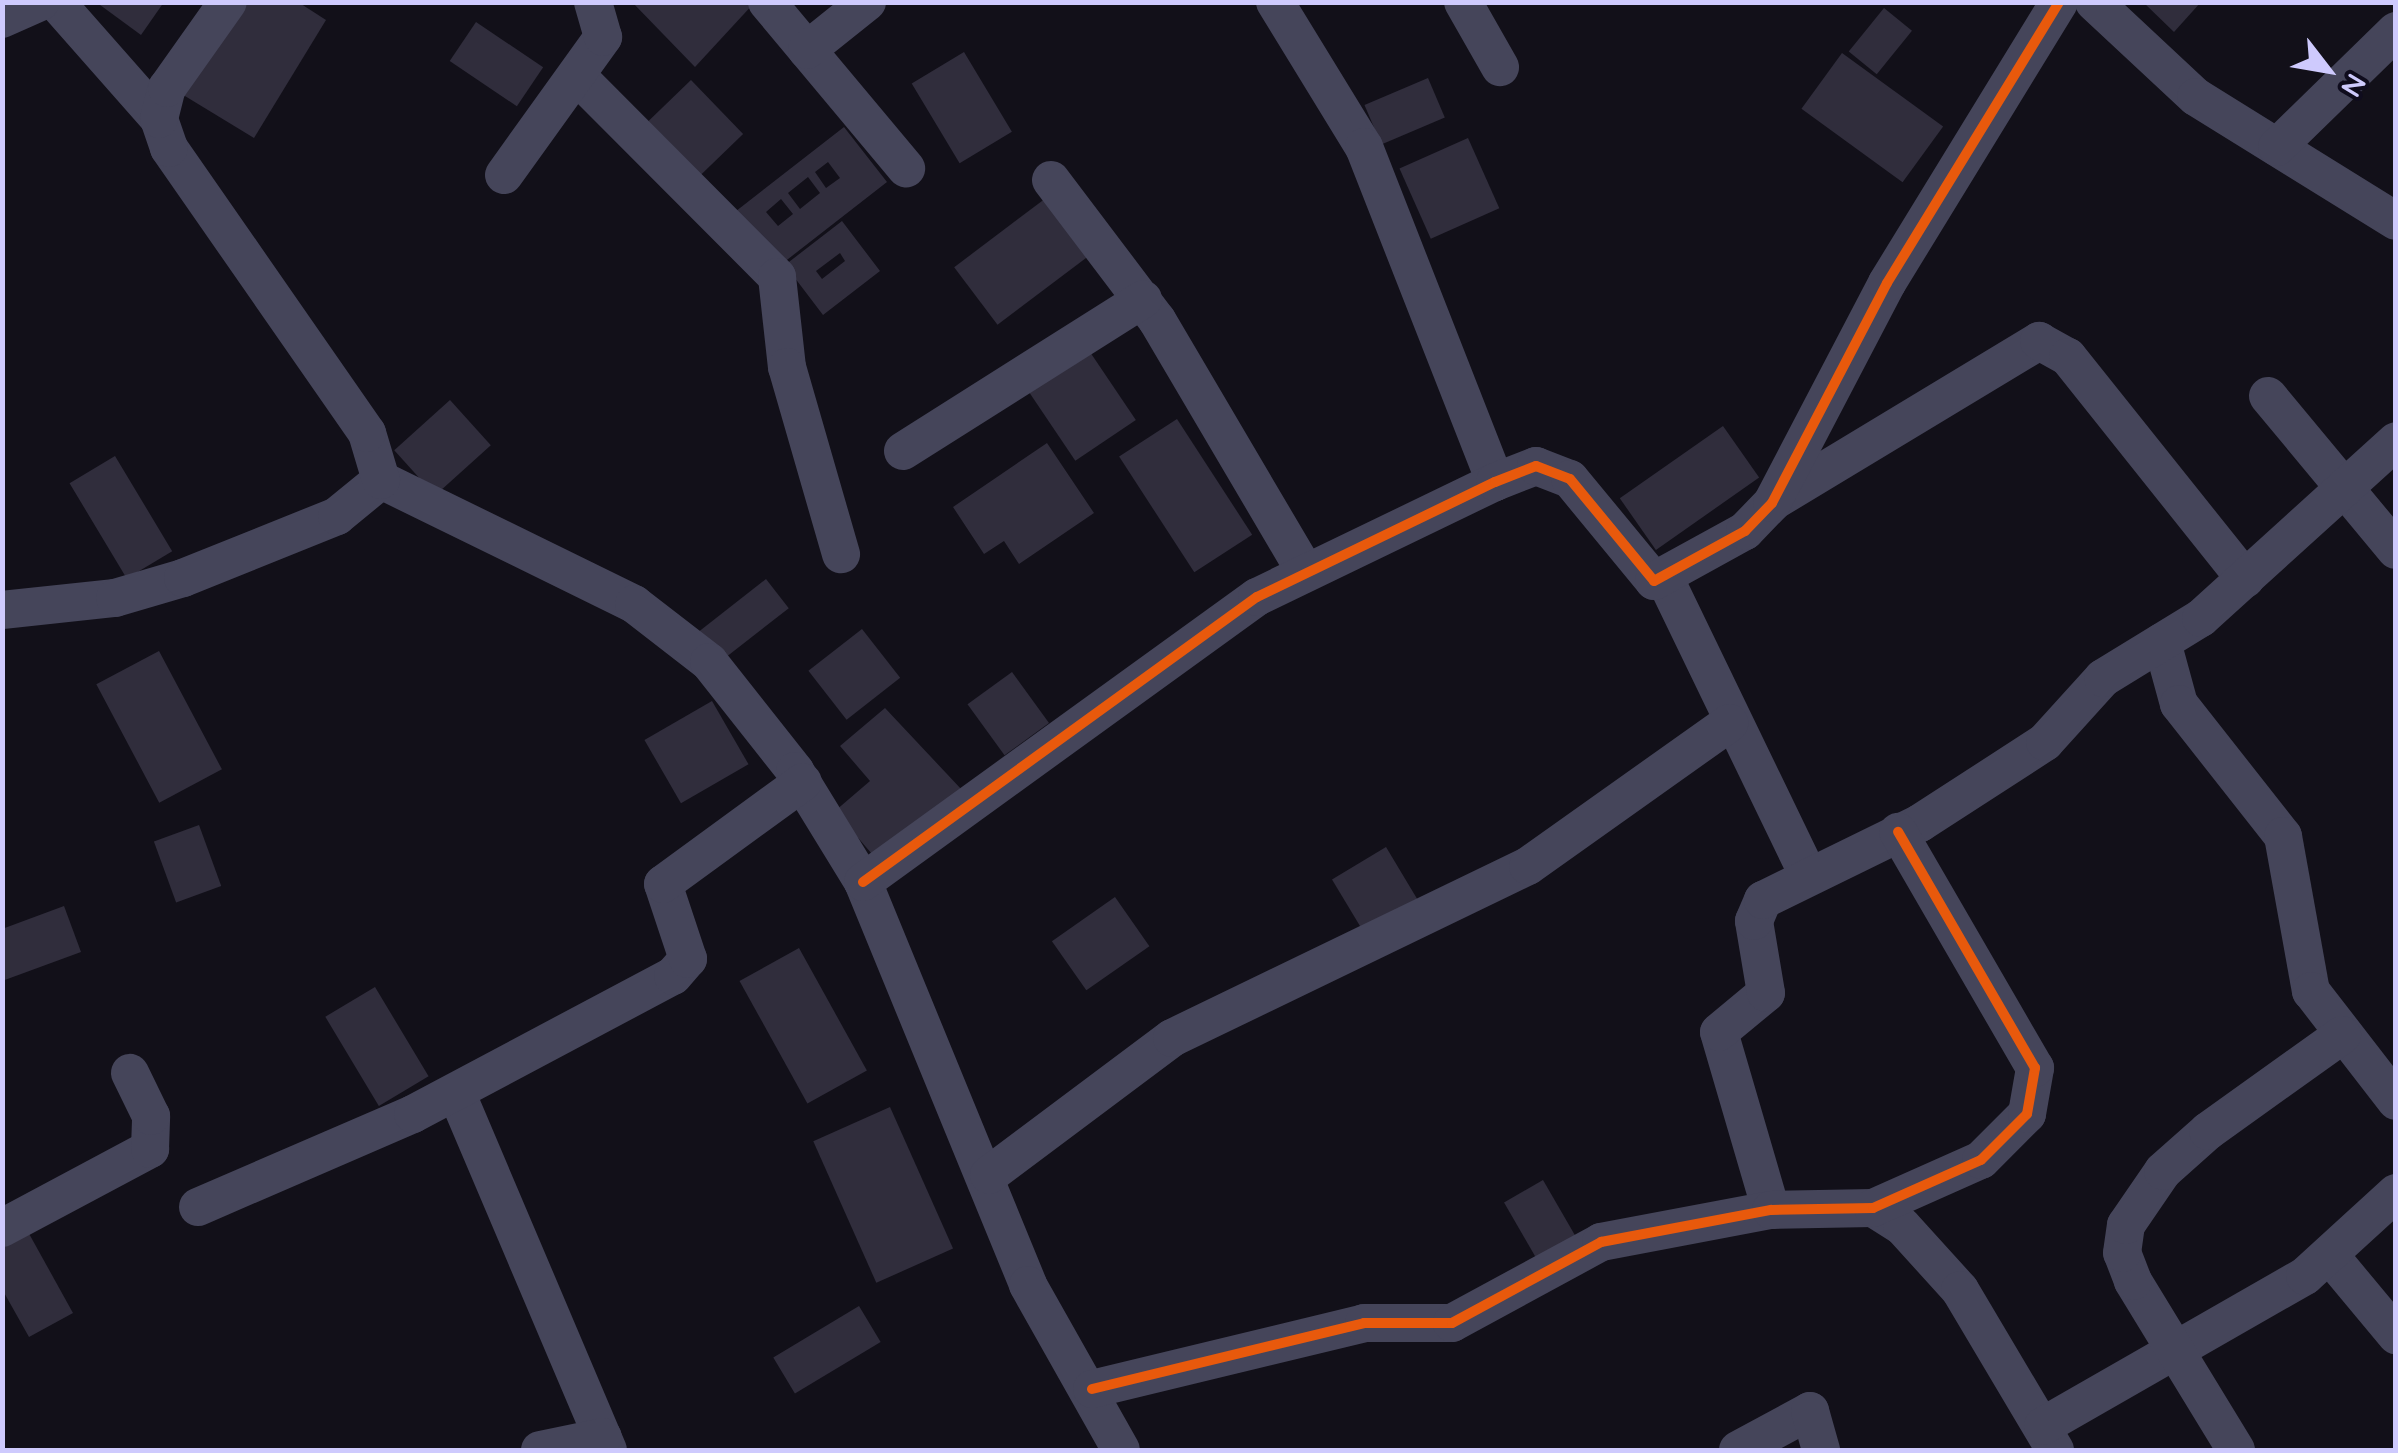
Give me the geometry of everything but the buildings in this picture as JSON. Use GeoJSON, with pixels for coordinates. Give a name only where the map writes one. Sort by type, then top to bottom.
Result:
{"type":"FeatureCollection","features":[{"type":"Feature","properties":{"kind":"street"},"geometry":{"type":"LineString","coordinates":[[2,19],[40,2]]}},
{"type":"Feature","properties":{"kind":"street"},"geometry":{"type":"LineString","coordinates":[[56,2],[159,119],[169,148],[367,433],[381,480],[634,604],[709,662],[802,782],[863,882],[989,1175],[1028,1285],[1092,1389],[1122,1450]]}},
{"type":"Feature","properties":{"kind":"street"},"geometry":{"type":"LineString","coordinates":[[159,119],[167,88],[228,2]]}},
{"type":"Feature","properties":{"kind":"street"},"geometry":{"type":"LineString","coordinates":[[504,174],[578,78],[603,37],[593,2]]}},
{"type":"Feature","properties":{"kind":"street"},"geometry":{"type":"LineString","coordinates":[[767,2],[906,168]]}},
{"type":"Feature","properties":{"kind":"street"},"geometry":{"type":"LineString","coordinates":[[807,50],[867,2]]}},
{"type":"Feature","properties":{"kind":"street"},"geometry":{"type":"LineString","coordinates":[[1275,2],[1364,147],[1495,482]]}},
{"type":"Feature","properties":{"kind":"street"},"geometry":{"type":"LineString","coordinates":[[1463,2],[1500,67]]}},
{"type":"Feature","properties":{"kind":"street"},"geometry":{"type":"LineString","coordinates":[[1772,503],[1886,283],[2059,2]]}},
{"type":"Feature","properties":{"kind":"street"},"geometry":{"type":"LineString","coordinates":[[2094,2],[2196,97],[2396,221]]}},
{"type":"Feature","properties":{"kind":"street"},"geometry":{"type":"LineString","coordinates":[[2277,146],[2396,31]]}},
{"type":"Feature","properties":{"kind":"street"},"geometry":{"type":"LineString","coordinates":[[578,78],[778,276],[786,368],[841,554]]}},
{"type":"Feature","properties":{"kind":"street"},"geometry":{"type":"LineString","coordinates":[[1050,180],[1143,299],[1305,571]]}},
{"type":"Feature","properties":{"kind":"street"},"geometry":{"type":"LineString","coordinates":[[903,451],[1143,299]]}},
{"type":"Feature","properties":{"kind":"street"},"geometry":{"type":"LineString","coordinates":[[863,882],[1110,699],[1305,571],[1495,482],[1536,466],[1570,479],[1644,578],[1665,579],[1745,531],[1772,503],[2039,341],[2068,357],[2245,580]]}},
{"type":"Feature","properties":{"kind":"street"},"geometry":{"type":"LineString","coordinates":[[2268,396],[2396,550]]}},
{"type":"Feature","properties":{"kind":"street"},"geometry":{"type":"LineString","coordinates":[[1771,1210],[1719,1032],[1766,993],[1754,921],[1762,900],[1806,873],[1898,832],[2046,742],[2104,678],[2162,642],[2245,580],[2396,441]]}},
{"type":"Feature","properties":{"kind":"street"},"geometry":{"type":"LineString","coordinates":[[2,610],[116,598],[183,578],[348,510],[381,480]]}},
{"type":"Feature","properties":{"kind":"street"},"geometry":{"type":"LineString","coordinates":[[1665,579],[1729,723],[1806,873]]}},
{"type":"Feature","properties":{"kind":"street"},"geometry":{"type":"LineString","coordinates":[[2162,642],[2180,704],[2282,836],[2303,973],[2342,1035],[2396,1102]]}},
{"type":"Feature","properties":{"kind":"street"},"geometry":{"type":"LineString","coordinates":[[989,1175],[1172,1038],[1528,866],[1729,723]]}},
{"type":"Feature","properties":{"kind":"street"},"geometry":{"type":"LineString","coordinates":[[198,1207],[456,1092],[673,976],[688,959],[662,884],[802,782]]}},
{"type":"Feature","properties":{"kind":"street"},"geometry":{"type":"LineString","coordinates":[[1092,1389],[1364,1323],[1452,1323],[1601,1242],[1771,1210],[1874,1208],[1981,1160],[2037,1095],[2029,1056],[1898,832]]}},
{"type":"Feature","properties":{"kind":"street"},"geometry":{"type":"LineString","coordinates":[[2236,1450],[2122,1254],[2133,1212],[2208,1131],[2342,1035]]}},
{"type":"Feature","properties":{"kind":"street"},"geometry":{"type":"LineString","coordinates":[[2,1228],[150,1149],[151,1116],[130,1073]]}},
{"type":"Feature","properties":{"kind":"street"},"geometry":{"type":"LineString","coordinates":[[456,1092],[605,1444],[540,1450]]}},
{"type":"Feature","properties":{"kind":"street"},"geometry":{"type":"LineString","coordinates":[[1874,1208],[1934,1256],[2049,1438],[2178,1348],[2331,1257],[2396,1193]]}},
{"type":"Feature","properties":{"kind":"street"},"geometry":{"type":"LineString","coordinates":[[2331,1257],[2396,1335]]}},
{"type":"Feature","properties":{"kind":"street"},"geometry":{"type":"LineString","coordinates":[[1738,1450],[1810,1410],[1820,1450]]}},
{"type":"Feature","properties":{"kind":"cycle path"},"geometry":{"type":"LineString","coordinates":[[863,882],[1257,597],[1495,482],[1536,466],[1570,479],[1654,581],[1745,531],[1772,503],[1887,283],[2059,2]]}},
{"type":"Feature","properties":{"kind":"cycle path"},"geometry":{"type":"LineString","coordinates":[[1092,1389],[1364,1323],[1452,1323],[1601,1242],[1771,1210],[1873,1208],[1981,1160],[2027,1114],[2035,1068],[1898,832]]}}]}
